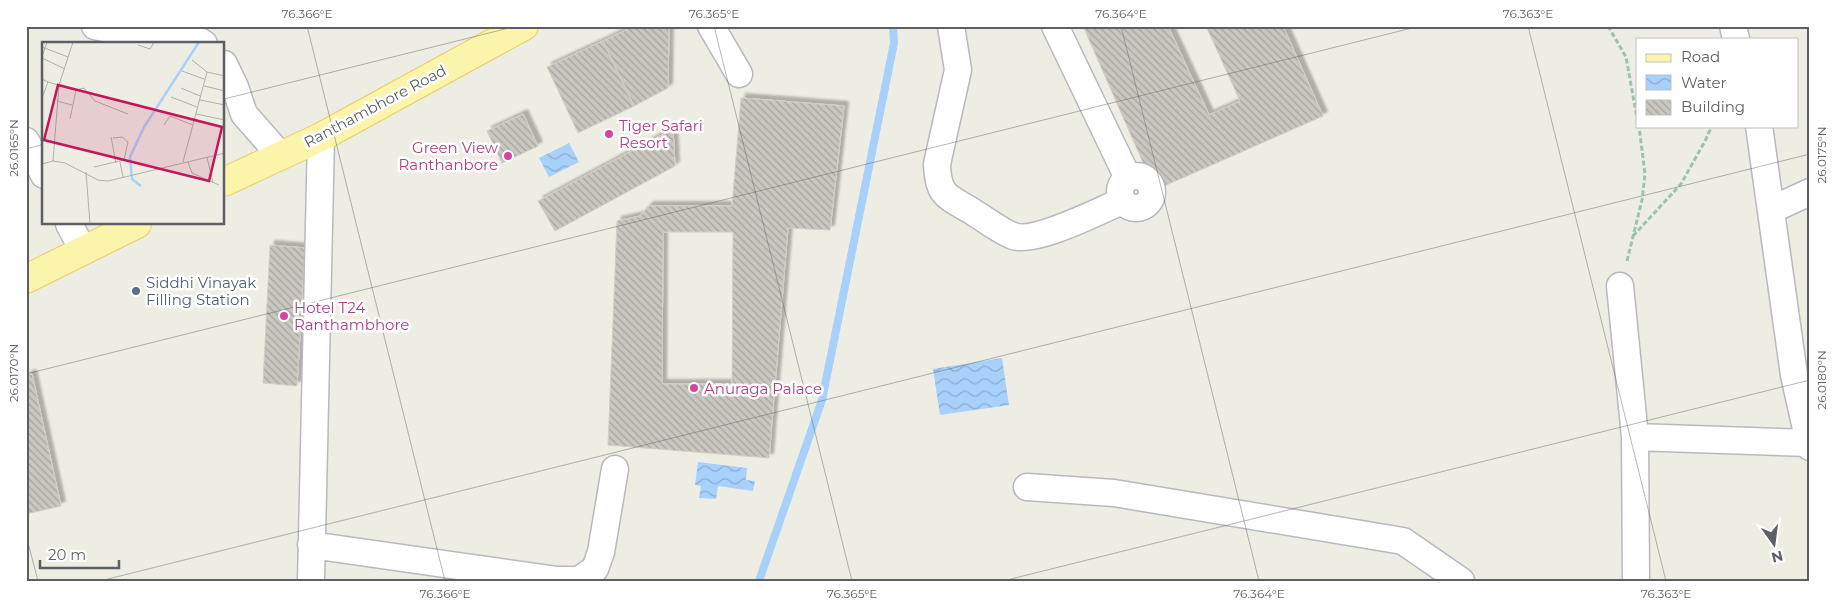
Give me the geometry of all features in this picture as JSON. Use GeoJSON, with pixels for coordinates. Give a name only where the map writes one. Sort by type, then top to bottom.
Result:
{"type":"FeatureCollection","features":[{"type":"Feature","properties":{"kind":"main road","name":"Ranthambhore Road"},"geometry":{"type":"LineString","coordinates":[[225,182],[321,137],[524,26]]}},
{"type":"Feature","properties":{"kind":"main road"},"geometry":{"type":"LineString","coordinates":[[26,279],[135,225]]}},
{"type":"Feature","properties":{"kind":"street"},"geometry":{"type":"LineString","coordinates":[[95,26],[134,33],[178,35],[201,42]]}},
{"type":"Feature","properties":{"kind":"street"},"geometry":{"type":"LineString","coordinates":[[711,26],[739,74]]}},
{"type":"Feature","properties":{"kind":"street"},"geometry":{"type":"LineString","coordinates":[[951,26],[958,70],[937,164],[937,180],[944,194],[1014,237],[1030,238],[1048,233],[1125,190],[1055,26]]}},
{"type":"Feature","properties":{"kind":"street"},"geometry":{"type":"LineString","coordinates":[[225,66],[235,87],[244,114],[280,155]]}},
{"type":"Feature","properties":{"kind":"street"},"geometry":{"type":"LineString","coordinates":[[1759,128],[1794,375],[1810,447]]}},
{"type":"Feature","properties":{"kind":"street"},"geometry":{"type":"LineString","coordinates":[[311,581],[321,137]]}},
{"type":"Feature","properties":{"kind":"street"},"geometry":{"type":"LineString","coordinates":[[26,141],[42,170]]}},
{"type":"Feature","properties":{"kind":"street"},"geometry":{"type":"LineString","coordinates":[[1771,210],[1810,192]]}},
{"type":"Feature","properties":{"kind":"street"},"geometry":{"type":"LineString","coordinates":[[70,225],[83,250]]}},
{"type":"Feature","properties":{"kind":"street"},"geometry":{"type":"LineString","coordinates":[[1620,286],[1635,437],[1636,581]]}},
{"type":"Feature","properties":{"kind":"street"},"geometry":{"type":"LineString","coordinates":[[1635,437],[1810,443]]}},
{"type":"Feature","properties":{"kind":"street"},"geometry":{"type":"LineString","coordinates":[[311,545],[557,580],[579,580],[595,570],[601,552],[614,469]]}},
{"type":"Feature","properties":{"kind":"street"},"geometry":{"type":"LineString","coordinates":[[1027,487],[1114,493],[1403,541],[1461,581]]}},
{"type":"Feature","properties":{"kind":"path"},"geometry":{"type":"LineString","coordinates":[[1608,26],[1626,57],[1636,112]]}},
{"type":"Feature","properties":{"kind":"path"},"geometry":{"type":"LineString","coordinates":[[1620,286],[1642,200],[1645,174],[1639,128]]}},
{"type":"Feature","properties":{"kind":"path"},"geometry":{"type":"LineString","coordinates":[[1633,236],[1681,184],[1711,128]]}},
{"type":"Feature","properties":{"kind":"water"},"geometry":{"type":"Polygon","coordinates":[[[569,143],[579,162],[549,177],[539,158],[569,143]]]}},
{"type":"Feature","properties":{"kind":"water"},"geometry":{"type":"Polygon","coordinates":[[[1002,358],[1009,405],[940,415],[933,369],[1002,358]]]}},
{"type":"Feature","properties":{"kind":"water"},"geometry":{"type":"Polygon","coordinates":[[[698,462],[747,468],[746,480],[755,481],[753,491],[718,486],[716,499],[699,498],[701,486],[695,485],[698,462]]]}},
{"type":"Feature","properties":{"kind":"building"},"geometry":{"type":"Polygon","coordinates":[[[634,26],[669,26],[668,88],[634,106],[603,41],[634,26]]]}},
{"type":"Feature","properties":{"kind":"building"},"geometry":{"type":"Polygon","coordinates":[[[1083,26],[1168,26],[1209,115],[1240,101],[1206,26],[1283,26],[1323,116],[1155,190],[1083,26]]]}},
{"type":"Feature","properties":{"kind":"building"},"geometry":{"type":"Polygon","coordinates":[[[603,41],[634,106],[578,133],[547,67],[603,41]]]}},
{"type":"Feature","properties":{"kind":"building"},"geometry":{"type":"Polygon","coordinates":[[[741,98],[844,106],[830,230],[788,228],[769,458],[608,445],[617,221],[640,216],[649,206],[732,206],[741,98]],[[663,232],[662,384],[732,384],[733,232],[663,232]]]}},
{"type":"Feature","properties":{"kind":"building"},"geometry":{"type":"Polygon","coordinates":[[[523,114],[538,146],[502,163],[487,131],[523,114]]]}},
{"type":"Feature","properties":{"kind":"building"},"geometry":{"type":"Polygon","coordinates":[[[673,129],[675,166],[555,231],[538,201],[673,129]]]}},
{"type":"Feature","properties":{"kind":"building","name":"Hotel T24 Ranthambhore"},"geometry":{"type":"Polygon","coordinates":[[[270,245],[305,248],[297,386],[263,383],[270,245]]]}},
{"type":"Feature","properties":{"kind":"building"},"geometry":{"type":"Polygon","coordinates":[[[32,374],[61,506],[26,514],[26,376],[32,374]]]}},
{"type":"Feature","properties":{"kind":"waterway"},"geometry":{"type":"LineString","coordinates":[[759,581],[822,400],[894,43],[893,26]]}},
{"type":"Feature","properties":{"kind":"place","name":"Tiger Safari Resort"},"geometry":{"type":"Point","coordinates":[609,134]}},
{"type":"Feature","properties":{"kind":"place","name":"Green View Ranthanbore"},"geometry":{"type":"Point","coordinates":[508,156]}},
{"type":"Feature","properties":{"kind":"place","name":"Siddhi Vinayak Filling Station"},"geometry":{"type":"Point","coordinates":[136,291]}},
{"type":"Feature","properties":{"kind":"place","name":"Hotel T24 Ranthambhore"},"geometry":{"type":"Point","coordinates":[284,316]}},
{"type":"Feature","properties":{"kind":"place","name":"Anuraga Palace"},"geometry":{"type":"Point","coordinates":[694,388]}}]}
